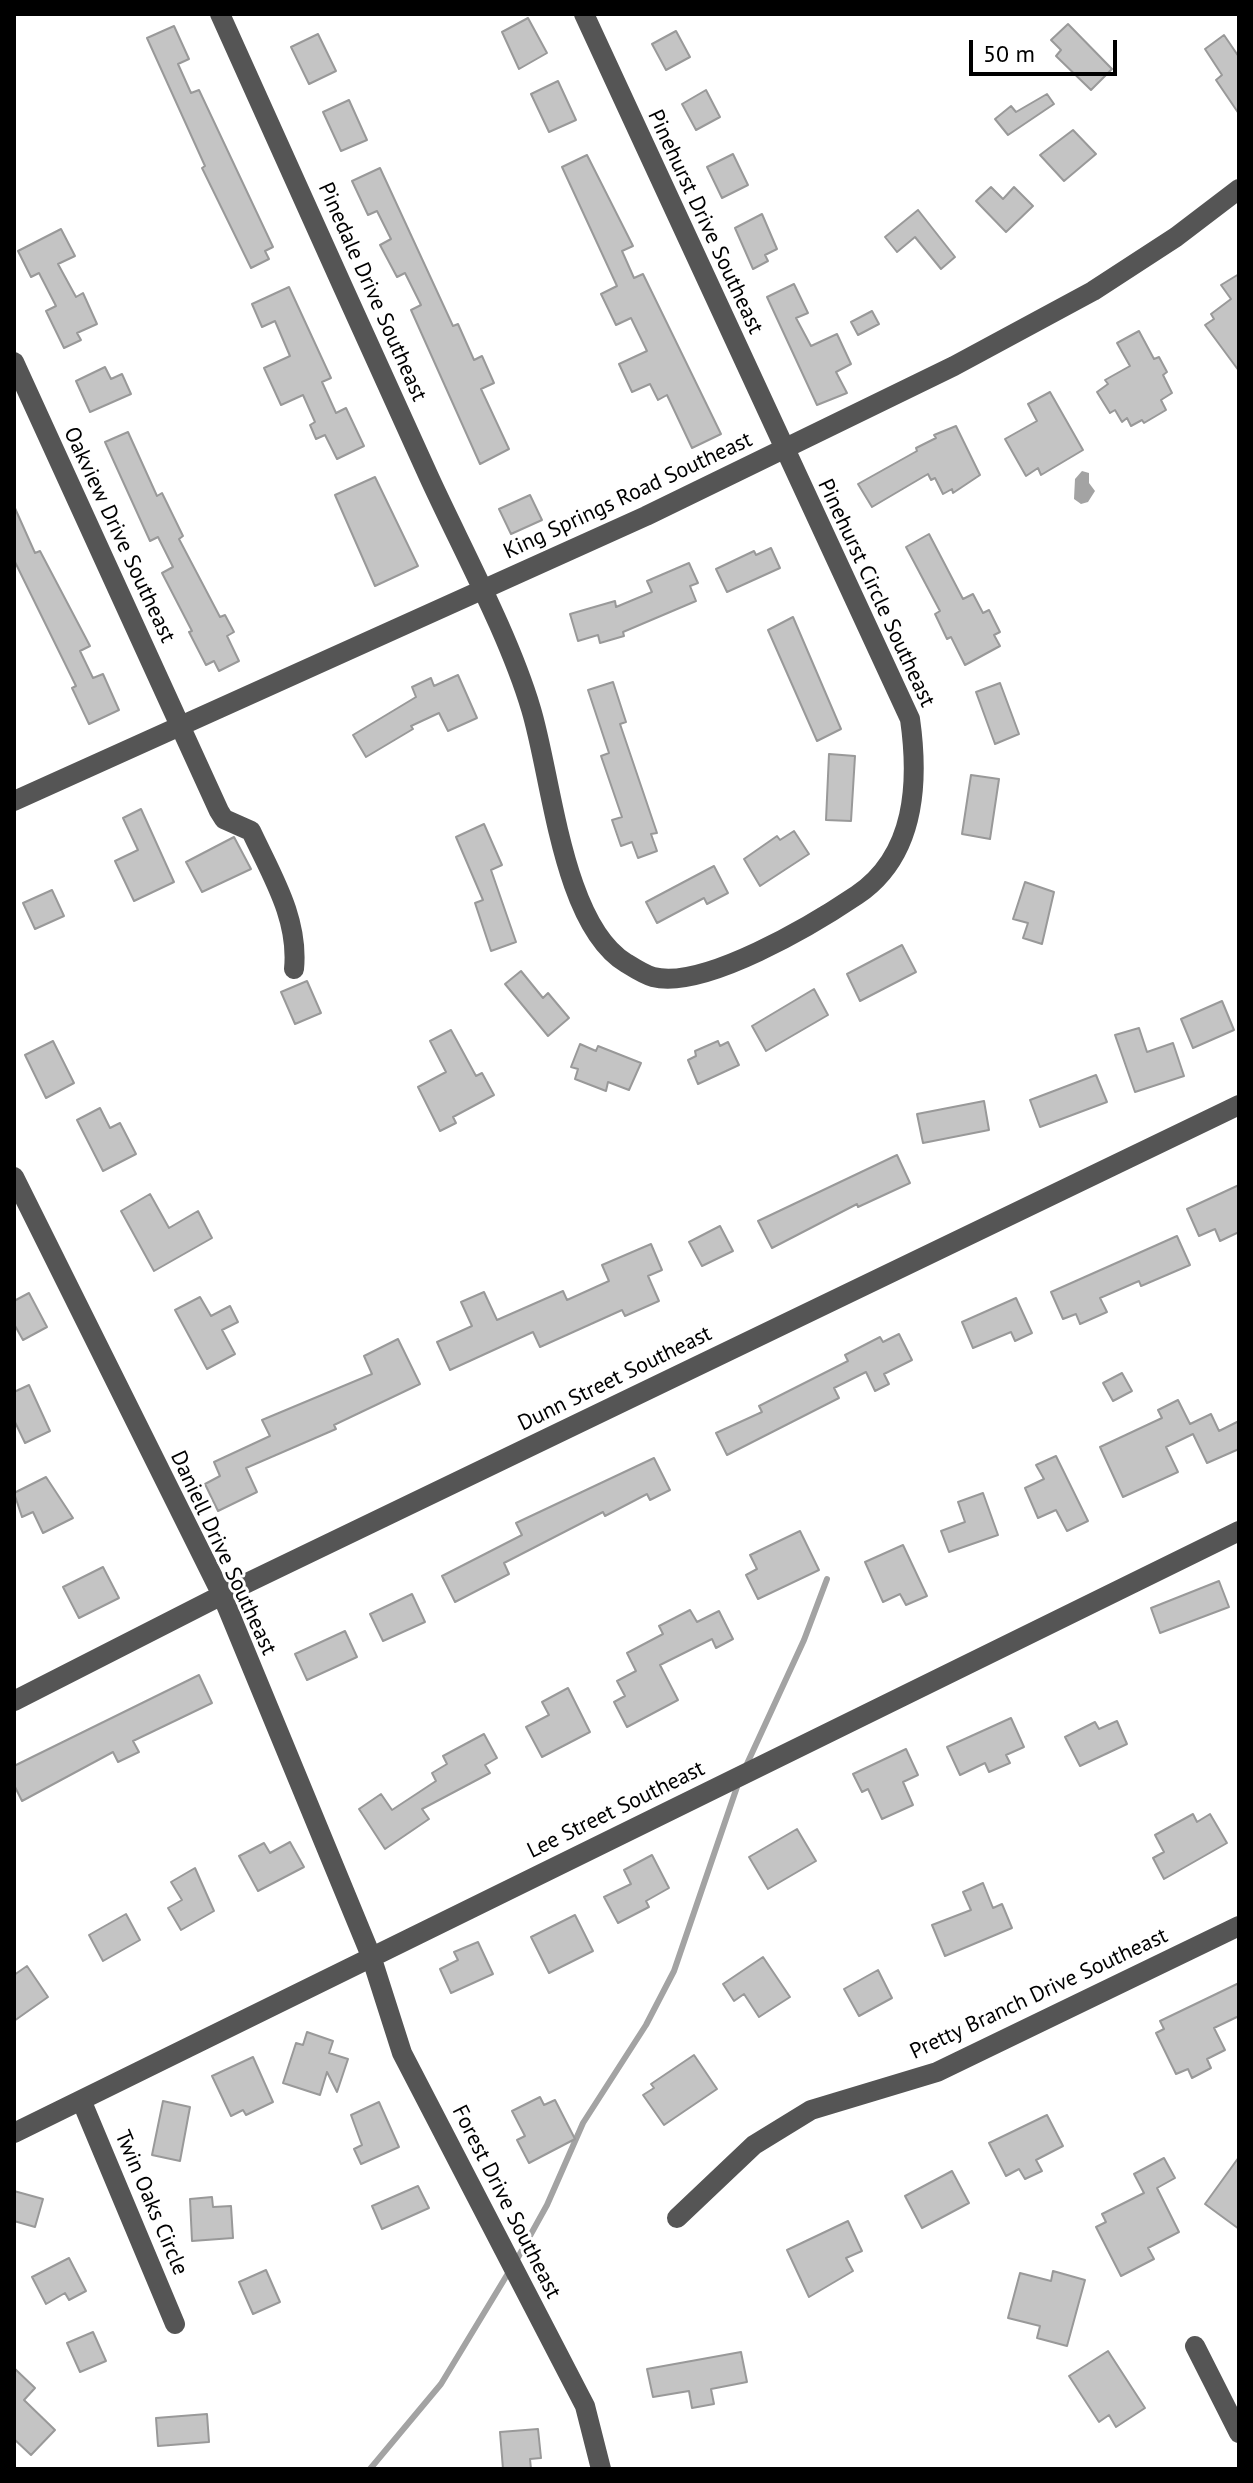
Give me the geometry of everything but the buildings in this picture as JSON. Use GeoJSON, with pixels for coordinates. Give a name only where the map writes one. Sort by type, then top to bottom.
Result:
{"type":"FeatureCollection","features":[{"type":"Feature","properties":{"kind":"street","name":"Pinedale Drive Southeast"},"geometry":{"type":"LineString","coordinates":[[220,14],[480,590]]}},
{"type":"Feature","properties":{"kind":"street","name":"Pinehurst Drive Southeast"},"geometry":{"type":"LineString","coordinates":[[584,14],[783,451]]}},
{"type":"Feature","properties":{"kind":"street","name":"King Springs Road Southeast"},"geometry":{"type":"LineString","coordinates":[[14,801],[181,728],[783,451],[1063,309],[1136,265],[1239,189]]}},
{"type":"Feature","properties":{"kind":"street","name":"Oakview Drive Southeast"},"geometry":{"type":"LineString","coordinates":[[14,362],[224,819],[251,831],[291,919],[296,947],[294,969]]}},
{"type":"Feature","properties":{"kind":"street","name":"Pinehurst Circle Southeast"},"geometry":{"type":"LineString","coordinates":[[480,590],[531,708],[570,878],[594,930],[622,961],[653,977],[689,977],[733,962],[821,919],[866,889],[897,850],[913,810],[916,763],[910,719],[783,451]]}},
{"type":"Feature","properties":{"kind":"street","name":"Dunn Street Southeast"},"geometry":{"type":"LineString","coordinates":[[14,1701],[222,1595],[1239,1105]]}},
{"type":"Feature","properties":{"kind":"street","name":"Daniell Drive Southeast"},"geometry":{"type":"LineString","coordinates":[[14,1177],[222,1595],[371,1956]]}},
{"type":"Feature","properties":{"kind":"street","name":"Lee Street Southeast"},"geometry":{"type":"LineString","coordinates":[[14,2133],[1239,1531]]}},
{"type":"Feature","properties":{"kind":"street","name":"Pretty Branch Drive Southeast"},"geometry":{"type":"LineString","coordinates":[[677,2218],[754,2145],[811,2110],[937,2072],[1239,1926]]}},
{"type":"Feature","properties":{"kind":"street","name":"Forest Drive Southeast"},"geometry":{"type":"LineString","coordinates":[[371,1956],[402,2053],[585,2406],[601,2469]]}},
{"type":"Feature","properties":{"kind":"street","name":"Twin Oaks Circle"},"geometry":{"type":"LineString","coordinates":[[82,2102],[175,2324]]}},
{"type":"Feature","properties":{"kind":"street"},"geometry":{"type":"LineString","coordinates":[[1195,2346],[1239,2433]]}},
{"type":"Feature","properties":{"kind":"shaded area"},"geometry":{"type":"Polygon","coordinates":[[[1082,471],[1089,473],[1089,483],[1095,491],[1088,502],[1081,504],[1074,499],[1075,479],[1082,471]]]}},
{"type":"Feature","properties":{"kind":"waterway"},"geometry":{"type":"LineString","coordinates":[[746,1766],[804,1640],[827,1579]]}},
{"type":"Feature","properties":{"kind":"waterway"},"geometry":{"type":"LineString","coordinates":[[516,2261],[547,2205],[583,2123],[646,2025],[674,1971],[738,1784]]}},
{"type":"Feature","properties":{"kind":"waterway"},"geometry":{"type":"LineString","coordinates":[[370,2469],[441,2384],[510,2270]]}}]}
